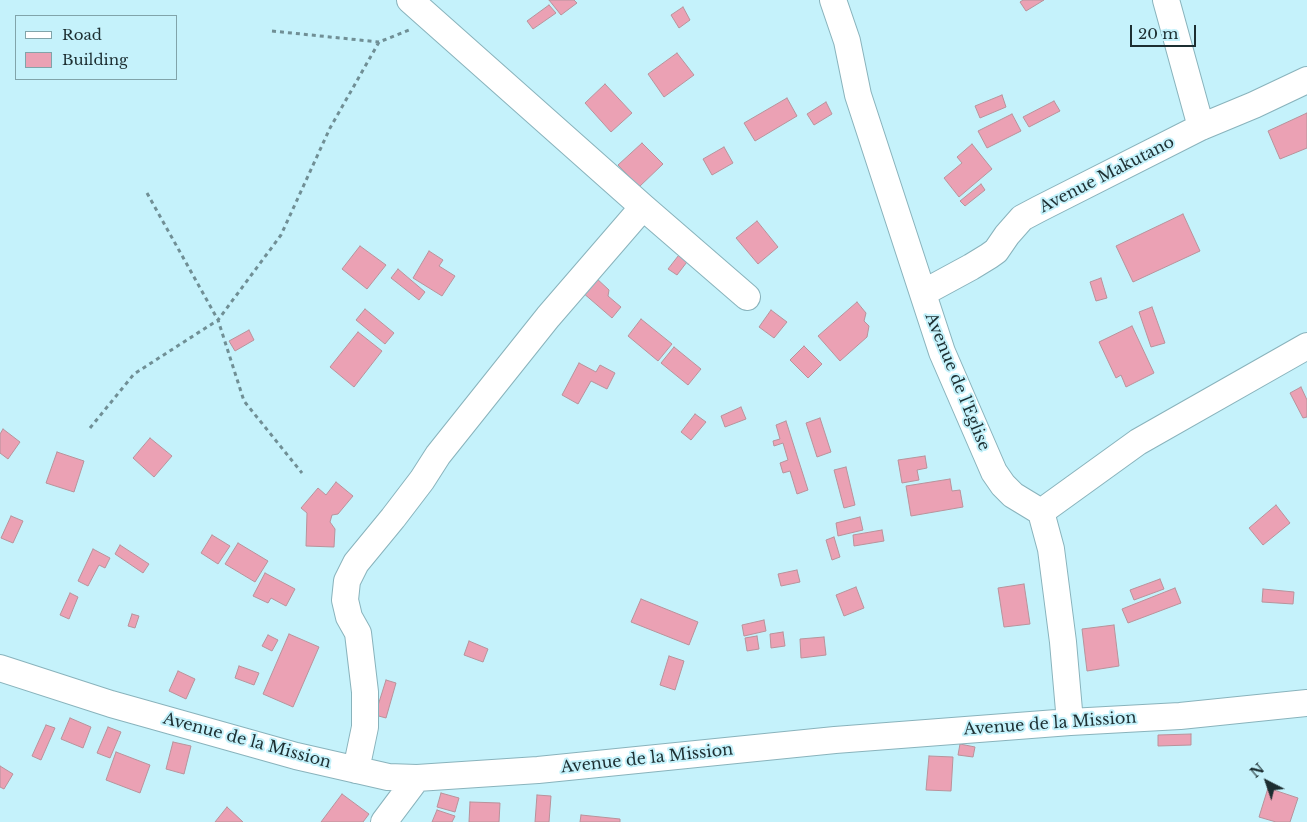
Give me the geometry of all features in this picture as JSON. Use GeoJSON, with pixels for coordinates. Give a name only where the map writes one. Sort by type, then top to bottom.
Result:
{"type":"FeatureCollection","features":[{"type":"Feature","properties":{"kind":"street"},"geometry":{"type":"LineString","coordinates":[[410,0],[747,297]]}},
{"type":"Feature","properties":{"kind":"street","name":"Avenue de l'Eglise"},"geometry":{"type":"LineString","coordinates":[[833,0],[847,41],[858,95],[942,352],[994,472],[1013,495],[1041,512]]}},
{"type":"Feature","properties":{"kind":"street"},"geometry":{"type":"LineString","coordinates":[[1166,0],[1201,127]]}},
{"type":"Feature","properties":{"kind":"street","name":"Avenue Makutano"},"geometry":{"type":"LineString","coordinates":[[923,293],[989,256],[1022,218],[1201,127],[1307,80]]}},
{"type":"Feature","properties":{"kind":"street"},"geometry":{"type":"LineString","coordinates":[[356,770],[365,727],[365,692],[358,634],[349,617],[345,600],[347,581],[356,563],[394,518],[438,455],[548,317],[643,207]]}},
{"type":"Feature","properties":{"kind":"street"},"geometry":{"type":"LineString","coordinates":[[1070,722],[1064,642],[1053,558],[1041,512],[1138,442],[1307,346]]}},
{"type":"Feature","properties":{"kind":"street","name":"Avenue de la Mission"},"geometry":{"type":"LineString","coordinates":[[0,668],[111,704],[296,756],[388,777],[418,778],[538,770],[835,740],[1070,722],[1180,716],[1307,704]]}},
{"type":"Feature","properties":{"kind":"street"},"geometry":{"type":"LineString","coordinates":[[384,822],[418,778]]}},
{"type":"Feature","properties":{"kind":"path"},"geometry":{"type":"LineString","coordinates":[[272,32],[379,42],[432,21]]}},
{"type":"Feature","properties":{"kind":"path"},"geometry":{"type":"LineString","coordinates":[[90,428],[134,374],[218,320],[281,235],[330,128],[379,42]]}},
{"type":"Feature","properties":{"kind":"path"},"geometry":{"type":"LineString","coordinates":[[147,193],[218,320],[244,401],[302,473]]}},
{"type":"Feature","properties":{"kind":"building"},"geometry":{"type":"Polygon","coordinates":[[[549,0],[574,0],[577,3],[561,15],[549,0]]]}},
{"type":"Feature","properties":{"kind":"building"},"geometry":{"type":"Polygon","coordinates":[[[1023,0],[1044,0],[1026,11],[1020,2],[1023,0]]]}},
{"type":"Feature","properties":{"kind":"building"},"geometry":{"type":"Polygon","coordinates":[[[549,5],[556,13],[533,29],[527,21],[549,5]]]}},
{"type":"Feature","properties":{"kind":"building"},"geometry":{"type":"Polygon","coordinates":[[[683,7],[690,20],[679,28],[671,15],[683,7]]]}},
{"type":"Feature","properties":{"kind":"building"},"geometry":{"type":"Polygon","coordinates":[[[677,53],[694,75],[664,97],[648,74],[677,53]]]}},
{"type":"Feature","properties":{"kind":"building"},"geometry":{"type":"Polygon","coordinates":[[[605,84],[632,113],[611,132],[585,103],[605,84]]]}},
{"type":"Feature","properties":{"kind":"building"},"geometry":{"type":"Polygon","coordinates":[[[1002,95],[1006,107],[980,118],[975,106],[1002,95]]]}},
{"type":"Feature","properties":{"kind":"building"},"geometry":{"type":"Polygon","coordinates":[[[787,98],[797,116],[755,141],[744,123],[787,98]]]}},
{"type":"Feature","properties":{"kind":"building"},"geometry":{"type":"Polygon","coordinates":[[[1054,101],[1060,111],[1029,127],[1023,117],[1054,101]]]}},
{"type":"Feature","properties":{"kind":"building"},"geometry":{"type":"Polygon","coordinates":[[[826,102],[832,114],[814,125],[807,114],[826,102]]]}},
{"type":"Feature","properties":{"kind":"building"},"geometry":{"type":"Polygon","coordinates":[[[1307,113],[1307,148],[1280,159],[1268,131],[1307,113]]]}},
{"type":"Feature","properties":{"kind":"building"},"geometry":{"type":"Polygon","coordinates":[[[1012,114],[1021,131],[987,148],[978,131],[1012,114]]]}},
{"type":"Feature","properties":{"kind":"building"},"geometry":{"type":"Polygon","coordinates":[[[642,143],[663,164],[639,187],[618,165],[642,143]]]}},
{"type":"Feature","properties":{"kind":"building"},"geometry":{"type":"Polygon","coordinates":[[[972,144],[992,169],[959,197],[944,178],[962,163],[957,157],[972,144]]]}},
{"type":"Feature","properties":{"kind":"building"},"geometry":{"type":"Polygon","coordinates":[[[724,147],[733,163],[712,175],[703,159],[724,147]]]}},
{"type":"Feature","properties":{"kind":"building"},"geometry":{"type":"Polygon","coordinates":[[[981,184],[985,190],[965,206],[960,201],[981,184]]]}},
{"type":"Feature","properties":{"kind":"building"},"geometry":{"type":"Polygon","coordinates":[[[1183,214],[1200,251],[1133,282],[1116,246],[1183,214]]]}},
{"type":"Feature","properties":{"kind":"building"},"geometry":{"type":"Polygon","coordinates":[[[757,221],[778,247],[758,264],[736,238],[757,221]]]}},
{"type":"Feature","properties":{"kind":"building"},"geometry":{"type":"Polygon","coordinates":[[[360,246],[386,265],[367,289],[342,269],[360,246]]]}},
{"type":"Feature","properties":{"kind":"building"},"geometry":{"type":"Polygon","coordinates":[[[429,251],[443,260],[439,266],[455,276],[442,296],[413,278],[429,251]]]}},
{"type":"Feature","properties":{"kind":"building"},"geometry":{"type":"Polygon","coordinates":[[[682,251],[690,258],[677,275],[668,269],[682,251]]]}},
{"type":"Feature","properties":{"kind":"building"},"geometry":{"type":"Polygon","coordinates":[[[398,269],[425,292],[419,300],[391,278],[398,269]]]}},
{"type":"Feature","properties":{"kind":"building"},"geometry":{"type":"Polygon","coordinates":[[[595,277],[609,290],[608,296],[621,307],[612,318],[582,292],[595,277]]]}},
{"type":"Feature","properties":{"kind":"building"},"geometry":{"type":"Polygon","coordinates":[[[1101,278],[1107,298],[1096,301],[1090,282],[1101,278]]]}},
{"type":"Feature","properties":{"kind":"building"},"geometry":{"type":"Polygon","coordinates":[[[857,302],[866,313],[864,321],[869,326],[867,337],[840,361],[818,336],[857,302]]]}},
{"type":"Feature","properties":{"kind":"building"},"geometry":{"type":"Polygon","coordinates":[[[1152,307],[1165,343],[1151,347],[1139,312],[1152,307]]]}},
{"type":"Feature","properties":{"kind":"building"},"geometry":{"type":"Polygon","coordinates":[[[365,309],[394,333],[385,344],[356,320],[365,309]]]}},
{"type":"Feature","properties":{"kind":"building"},"geometry":{"type":"Polygon","coordinates":[[[771,310],[787,322],[774,338],[759,327],[771,310]]]}},
{"type":"Feature","properties":{"kind":"building"},"geometry":{"type":"Polygon","coordinates":[[[641,319],[672,344],[658,361],[628,336],[641,319]]]}},
{"type":"Feature","properties":{"kind":"building"},"geometry":{"type":"Polygon","coordinates":[[[1132,326],[1154,373],[1126,387],[1121,375],[1116,378],[1099,342],[1132,326]]]}},
{"type":"Feature","properties":{"kind":"building"},"geometry":{"type":"Polygon","coordinates":[[[249,330],[254,340],[235,351],[229,341],[249,330]]]}},
{"type":"Feature","properties":{"kind":"building"},"geometry":{"type":"Polygon","coordinates":[[[358,332],[382,351],[354,387],[330,367],[358,332]]]}},
{"type":"Feature","properties":{"kind":"building"},"geometry":{"type":"Polygon","coordinates":[[[804,346],[822,364],[808,378],[790,360],[804,346]]]}},
{"type":"Feature","properties":{"kind":"building"},"geometry":{"type":"Polygon","coordinates":[[[674,347],[701,369],[688,385],[661,363],[674,347]]]}},
{"type":"Feature","properties":{"kind":"building"},"geometry":{"type":"Polygon","coordinates":[[[579,363],[596,372],[600,365],[615,373],[607,389],[591,381],[578,404],[562,395],[579,363]]]}},
{"type":"Feature","properties":{"kind":"building"},"geometry":{"type":"Polygon","coordinates":[[[1301,387],[1307,400],[1307,417],[1303,418],[1290,393],[1301,387]]]}},
{"type":"Feature","properties":{"kind":"building"},"geometry":{"type":"Polygon","coordinates":[[[741,407],[746,419],[725,427],[721,416],[741,407]]]}},
{"type":"Feature","properties":{"kind":"building"},"geometry":{"type":"Polygon","coordinates":[[[695,414],[706,422],[691,440],[681,432],[695,414]]]}},
{"type":"Feature","properties":{"kind":"building"},"geometry":{"type":"Polygon","coordinates":[[[820,418],[831,452],[817,457],[806,423],[820,418]]]}},
{"type":"Feature","properties":{"kind":"building"},"geometry":{"type":"Polygon","coordinates":[[[786,421],[808,490],[797,494],[790,471],[783,473],[780,463],[788,460],[783,443],[774,446],[773,441],[780,439],[776,425],[786,421]]]}},
{"type":"Feature","properties":{"kind":"building"},"geometry":{"type":"Polygon","coordinates":[[[3,429],[20,442],[8,459],[0,453],[0,434],[3,429]]]}},
{"type":"Feature","properties":{"kind":"building"},"geometry":{"type":"Polygon","coordinates":[[[150,438],[172,456],[154,477],[133,458],[150,438]]]}},
{"type":"Feature","properties":{"kind":"building"},"geometry":{"type":"Polygon","coordinates":[[[57,452],[84,461],[74,492],[46,483],[57,452]]]}},
{"type":"Feature","properties":{"kind":"building"},"geometry":{"type":"Polygon","coordinates":[[[925,456],[927,468],[917,470],[919,480],[902,483],[898,460],[925,456]]]}},
{"type":"Feature","properties":{"kind":"building"},"geometry":{"type":"Polygon","coordinates":[[[846,467],[855,505],[844,508],[834,470],[846,467]]]}},
{"type":"Feature","properties":{"kind":"building"},"geometry":{"type":"Polygon","coordinates":[[[950,479],[952,491],[960,490],[963,507],[911,516],[906,486],[950,479]]]}},
{"type":"Feature","properties":{"kind":"building"},"geometry":{"type":"Polygon","coordinates":[[[336,482],[353,496],[338,514],[332,515],[330,522],[335,529],[334,547],[306,546],[307,513],[301,508],[318,488],[326,495],[336,482]]]}},
{"type":"Feature","properties":{"kind":"building"},"geometry":{"type":"Polygon","coordinates":[[[1276,505],[1290,523],[1263,545],[1249,528],[1276,505]]]}},
{"type":"Feature","properties":{"kind":"building"},"geometry":{"type":"Polygon","coordinates":[[[11,516],[23,521],[13,543],[1,538],[11,516]]]}},
{"type":"Feature","properties":{"kind":"building"},"geometry":{"type":"Polygon","coordinates":[[[860,517],[863,530],[838,536],[836,523],[860,517]]]}},
{"type":"Feature","properties":{"kind":"building"},"geometry":{"type":"Polygon","coordinates":[[[882,530],[884,541],[854,546],[853,535],[882,530]]]}},
{"type":"Feature","properties":{"kind":"building"},"geometry":{"type":"Polygon","coordinates":[[[212,535],[230,546],[218,564],[201,553],[212,535]]]}},
{"type":"Feature","properties":{"kind":"building"},"geometry":{"type":"Polygon","coordinates":[[[834,537],[840,557],[832,560],[826,540],[834,537]]]}},
{"type":"Feature","properties":{"kind":"building"},"geometry":{"type":"Polygon","coordinates":[[[238,543],[268,561],[255,582],[225,564],[238,543]]]}},
{"type":"Feature","properties":{"kind":"building"},"geometry":{"type":"Polygon","coordinates":[[[120,545],[149,564],[143,573],[115,554],[120,545]]]}},
{"type":"Feature","properties":{"kind":"building"},"geometry":{"type":"Polygon","coordinates":[[[93,549],[110,558],[105,568],[99,565],[88,586],[78,581],[93,549]]]}},
{"type":"Feature","properties":{"kind":"building"},"geometry":{"type":"Polygon","coordinates":[[[797,570],[800,582],[781,586],[778,574],[797,570]]]}},
{"type":"Feature","properties":{"kind":"building"},"geometry":{"type":"Polygon","coordinates":[[[265,573],[295,589],[286,606],[271,598],[268,603],[253,596],[265,573]]]}},
{"type":"Feature","properties":{"kind":"building"},"geometry":{"type":"Polygon","coordinates":[[[1160,579],[1164,589],[1134,600],[1130,590],[1160,579]]]}},
{"type":"Feature","properties":{"kind":"building"},"geometry":{"type":"Polygon","coordinates":[[[1024,584],[1030,624],[1004,627],[998,588],[1024,584]]]}},
{"type":"Feature","properties":{"kind":"building"},"geometry":{"type":"Polygon","coordinates":[[[856,587],[864,608],[844,616],[836,595],[856,587]]]}},
{"type":"Feature","properties":{"kind":"building"},"geometry":{"type":"Polygon","coordinates":[[[1175,588],[1181,603],[1128,623],[1122,609],[1175,588]]]}},
{"type":"Feature","properties":{"kind":"building"},"geometry":{"type":"Polygon","coordinates":[[[1263,589],[1294,592],[1293,604],[1262,602],[1263,589]]]}},
{"type":"Feature","properties":{"kind":"building"},"geometry":{"type":"Polygon","coordinates":[[[70,593],[78,597],[69,619],[60,615],[70,593]]]}},
{"type":"Feature","properties":{"kind":"building"},"geometry":{"type":"Polygon","coordinates":[[[641,599],[698,622],[689,645],[631,622],[641,599]]]}},
{"type":"Feature","properties":{"kind":"building"},"geometry":{"type":"Polygon","coordinates":[[[132,614],[139,616],[135,628],[128,626],[132,614]]]}},
{"type":"Feature","properties":{"kind":"building"},"geometry":{"type":"Polygon","coordinates":[[[764,620],[766,631],[744,636],[742,625],[764,620]]]}},
{"type":"Feature","properties":{"kind":"building"},"geometry":{"type":"Polygon","coordinates":[[[1114,625],[1119,666],[1087,671],[1082,629],[1114,625]]]}},
{"type":"Feature","properties":{"kind":"building"},"geometry":{"type":"Polygon","coordinates":[[[783,632],[785,646],[771,648],[770,634],[783,632]]]}},
{"type":"Feature","properties":{"kind":"building"},"geometry":{"type":"Polygon","coordinates":[[[289,634],[319,647],[293,707],[263,694],[289,634]]]}},
{"type":"Feature","properties":{"kind":"building"},"geometry":{"type":"Polygon","coordinates":[[[268,635],[278,640],[272,651],[262,646],[268,635]]]}},
{"type":"Feature","properties":{"kind":"building"},"geometry":{"type":"Polygon","coordinates":[[[757,636],[759,649],[747,651],[745,638],[757,636]]]}},
{"type":"Feature","properties":{"kind":"building"},"geometry":{"type":"Polygon","coordinates":[[[824,637],[826,655],[801,658],[800,639],[824,637]]]}},
{"type":"Feature","properties":{"kind":"building"},"geometry":{"type":"Polygon","coordinates":[[[469,641],[488,649],[483,662],[464,655],[469,641]]]}},
{"type":"Feature","properties":{"kind":"building"},"geometry":{"type":"Polygon","coordinates":[[[669,656],[684,661],[675,690],[660,685],[669,656]]]}},
{"type":"Feature","properties":{"kind":"building"},"geometry":{"type":"Polygon","coordinates":[[[239,666],[259,673],[254,685],[235,678],[239,666]]]}},
{"type":"Feature","properties":{"kind":"building"},"geometry":{"type":"Polygon","coordinates":[[[178,671],[195,679],[186,699],[169,691],[178,671]]]}},
{"type":"Feature","properties":{"kind":"building"},"geometry":{"type":"Polygon","coordinates":[[[386,680],[396,683],[386,718],[375,715],[386,680]]]}},
{"type":"Feature","properties":{"kind":"building"},"geometry":{"type":"Polygon","coordinates":[[[70,718],[91,727],[83,748],[61,739],[70,718]]]}},
{"type":"Feature","properties":{"kind":"building"},"geometry":{"type":"Polygon","coordinates":[[[46,725],[55,728],[41,760],[32,756],[46,725]]]}},
{"type":"Feature","properties":{"kind":"building"},"geometry":{"type":"Polygon","coordinates":[[[108,727],[121,732],[110,758],[97,753],[108,727]]]}},
{"type":"Feature","properties":{"kind":"building"},"geometry":{"type":"Polygon","coordinates":[[[1191,734],[1191,745],[1158,746],[1158,735],[1191,734]]]}},
{"type":"Feature","properties":{"kind":"building"},"geometry":{"type":"Polygon","coordinates":[[[173,742],[191,746],[184,774],[166,769],[173,742]]]}},
{"type":"Feature","properties":{"kind":"building"},"geometry":{"type":"Polygon","coordinates":[[[960,744],[975,747],[973,757],[958,755],[960,744]]]}},
{"type":"Feature","properties":{"kind":"building"},"geometry":{"type":"Polygon","coordinates":[[[116,752],[150,765],[140,793],[106,780],[116,752]]]}},
{"type":"Feature","properties":{"kind":"building"},"geometry":{"type":"Polygon","coordinates":[[[929,756],[953,757],[951,791],[926,790],[929,756]]]}},
{"type":"Feature","properties":{"kind":"building"},"geometry":{"type":"Polygon","coordinates":[[[0,766],[13,774],[4,789],[0,787],[0,766]]]}},
{"type":"Feature","properties":{"kind":"building"},"geometry":{"type":"Polygon","coordinates":[[[1268,788],[1298,798],[1290,822],[1276,822],[1259,817],[1268,788]]]}},
{"type":"Feature","properties":{"kind":"building"},"geometry":{"type":"Polygon","coordinates":[[[441,793],[459,798],[455,812],[437,807],[441,793]]]}},
{"type":"Feature","properties":{"kind":"building"},"geometry":{"type":"Polygon","coordinates":[[[342,794],[369,814],[363,822],[321,822],[342,794]]]}},
{"type":"Feature","properties":{"kind":"building"},"geometry":{"type":"Polygon","coordinates":[[[537,795],[551,796],[549,822],[535,822],[537,795]]]}},
{"type":"Feature","properties":{"kind":"building"},"geometry":{"type":"Polygon","coordinates":[[[470,802],[500,803],[499,822],[469,822],[470,802]]]}},
{"type":"Feature","properties":{"kind":"building"},"geometry":{"type":"Polygon","coordinates":[[[227,807],[243,822],[215,822],[227,807]]]}},
{"type":"Feature","properties":{"kind":"building"},"geometry":{"type":"Polygon","coordinates":[[[437,810],[455,816],[452,822],[432,822],[437,810]]]}},
{"type":"Feature","properties":{"kind":"building"},"geometry":{"type":"Polygon","coordinates":[[[581,815],[620,819],[620,822],[580,822],[581,815]]]}}]}
